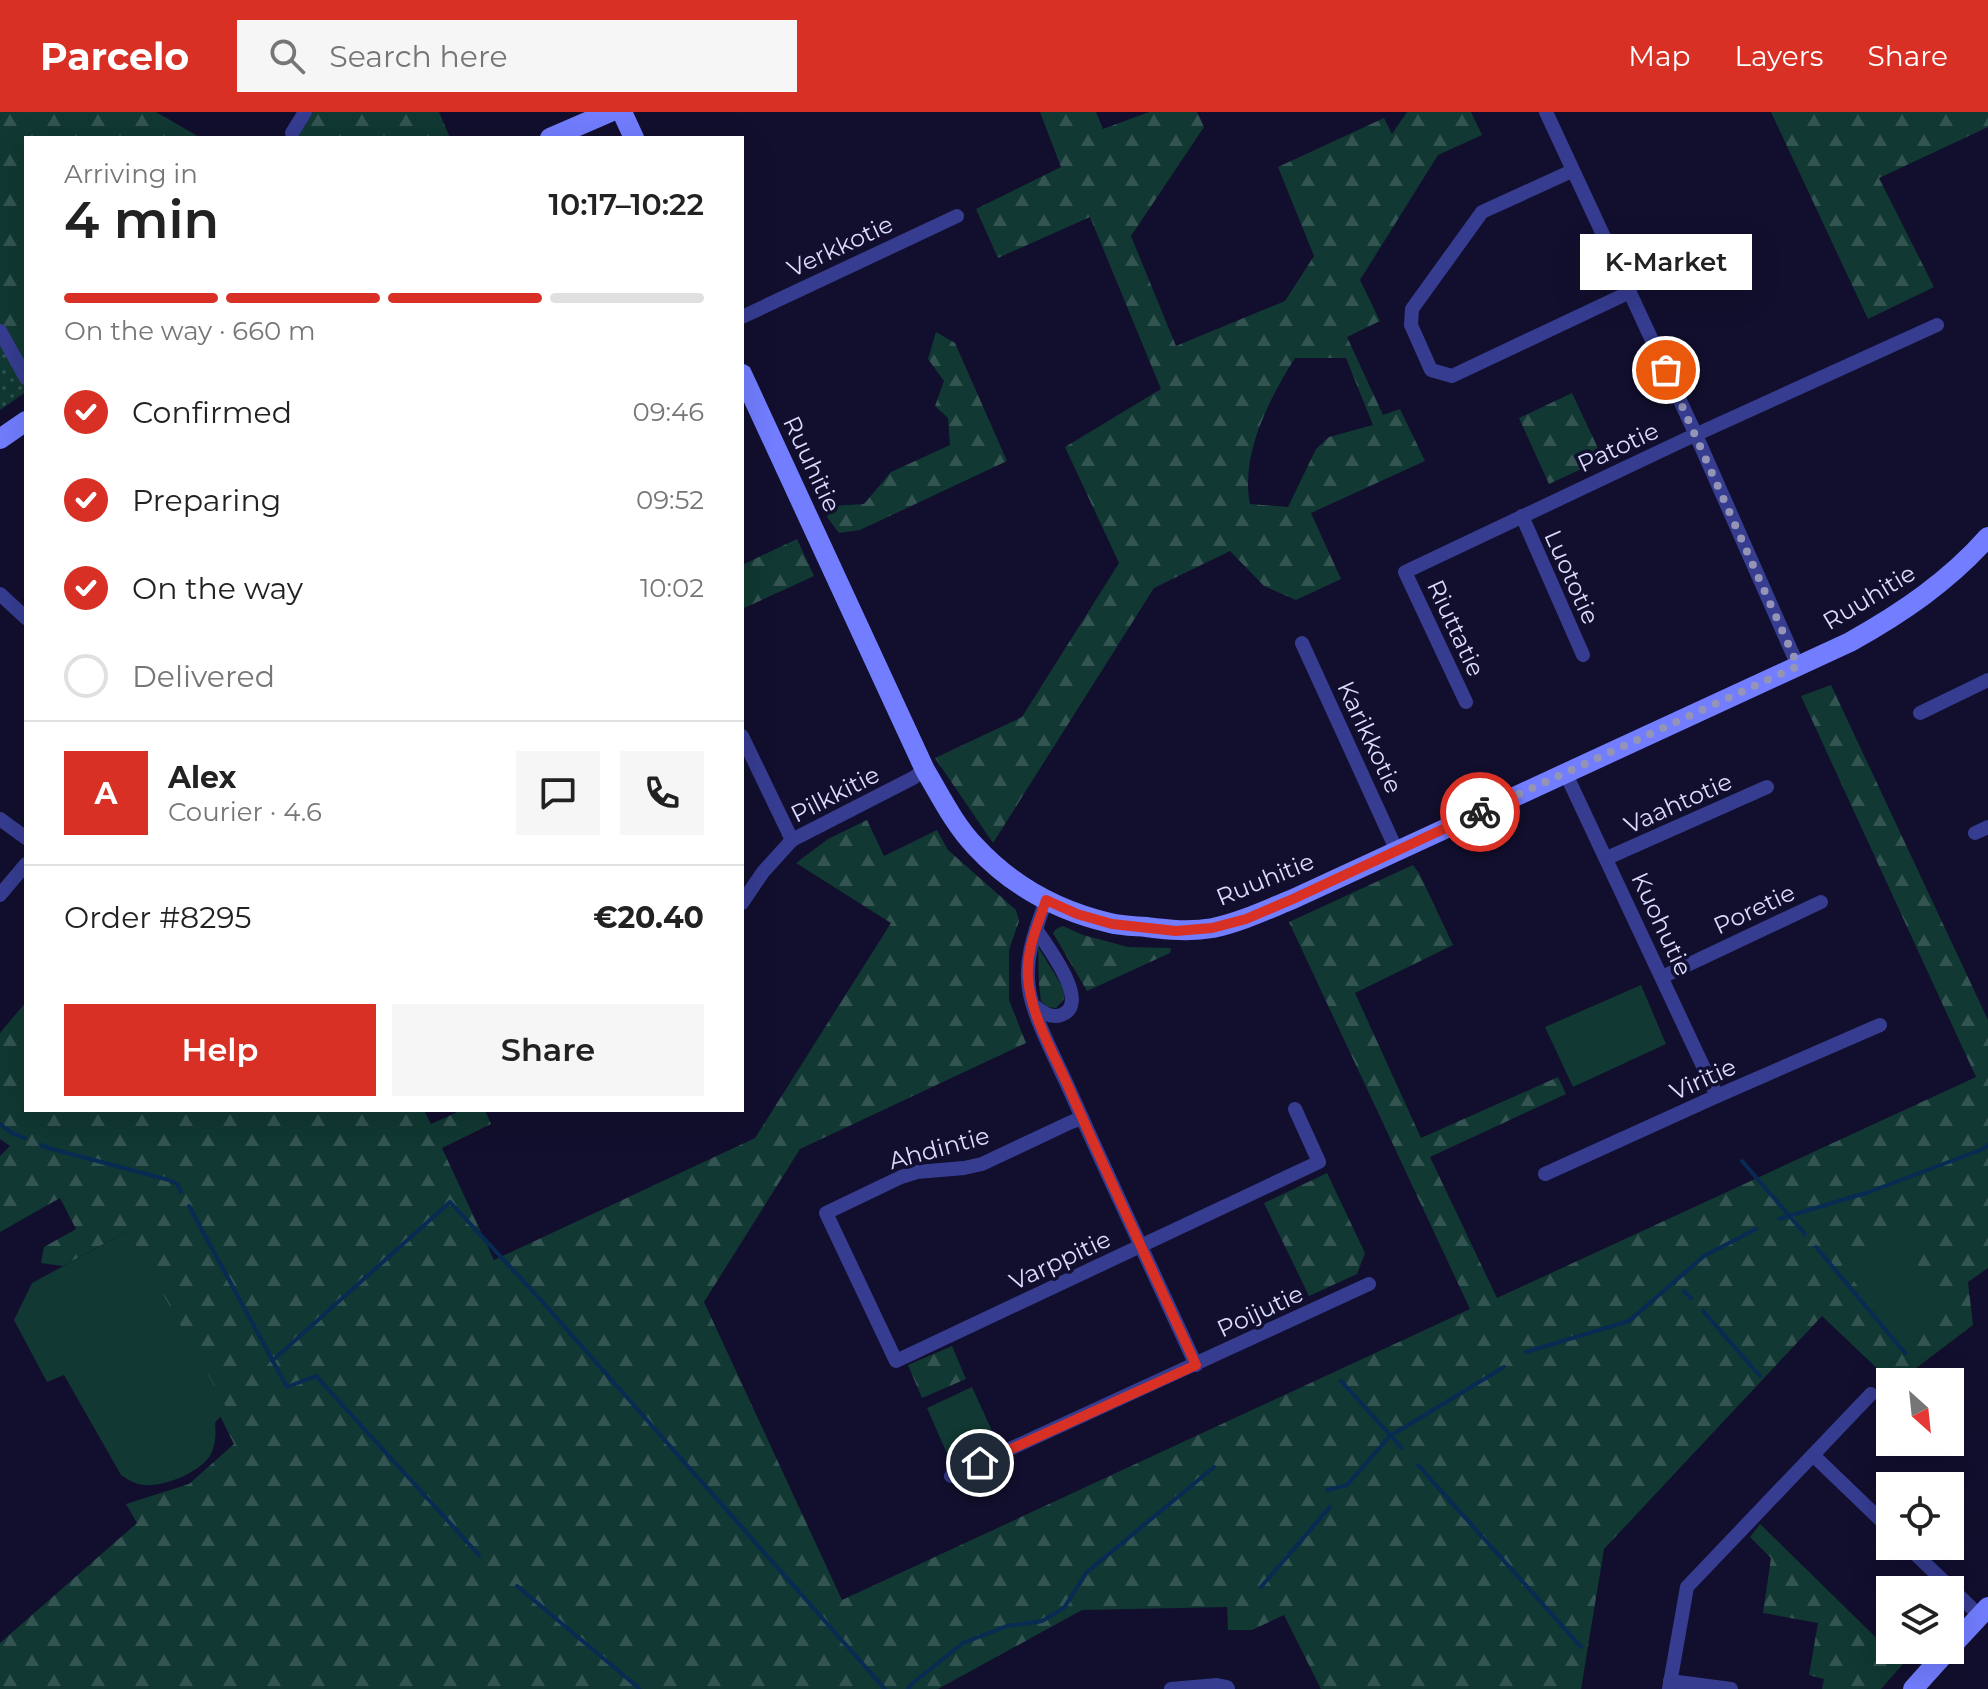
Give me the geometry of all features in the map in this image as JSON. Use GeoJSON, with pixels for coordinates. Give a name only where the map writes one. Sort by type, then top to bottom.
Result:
{"type":"FeatureCollection","features":[{"type":"Feature","properties":{"kind":"street"},"geometry":{"type":"LineString","coordinates":[[292,133],[305,112]]}},
{"type":"Feature","properties":{"kind":"street"},"geometry":{"type":"LineString","coordinates":[[555,136],[610,112]]}},
{"type":"Feature","properties":{"kind":"street"},"geometry":{"type":"LineString","coordinates":[[622,112],[633,136]]}},
{"type":"Feature","properties":{"kind":"street"},"geometry":{"type":"LineString","coordinates":[[1546,112],[1696,435],[1798,666]]}},
{"type":"Feature","properties":{"kind":"street"},"geometry":{"type":"LineString","coordinates":[[1572,171],[1482,212],[1412,309],[1411,325],[1431,370],[1452,376],[1630,292]]}},
{"type":"Feature","properties":{"kind":"street","name":"Verkkotie"},"geometry":{"type":"LineString","coordinates":[[744,316],[957,216]]}},
{"type":"Feature","properties":{"kind":"street","name":"Patotie"},"geometry":{"type":"LineString","coordinates":[[1405,572],[1937,325]]}},
{"type":"Feature","properties":{"kind":"street"},"geometry":{"type":"LineString","coordinates":[[0,331],[24,374]]}},
{"type":"Feature","properties":{"kind":"street","name":"Ruuhitie"},"geometry":{"type":"LineString","coordinates":[[744,378],[925,770],[953,816],[994,865],[1019,885],[1077,914],[1112,924],[1176,931],[1212,928],[1246,919],[1850,642],[1914,603],[1950,576],[1988,537]]}},
{"type":"Feature","properties":{"kind":"street"},"geometry":{"type":"LineString","coordinates":[[0,439],[24,422]]}},
{"type":"Feature","properties":{"kind":"street","name":"Luototie"},"geometry":{"type":"LineString","coordinates":[[1522,516],[1583,655]]}},
{"type":"Feature","properties":{"kind":"street","name":"Riuttatie"},"geometry":{"type":"LineString","coordinates":[[1405,572],[1466,702]]}},
{"type":"Feature","properties":{"kind":"street"},"geometry":{"type":"LineString","coordinates":[[0,594],[24,616]]}},
{"type":"Feature","properties":{"kind":"street","name":"Karikkotie"},"geometry":{"type":"LineString","coordinates":[[1302,643],[1397,851]]}},
{"type":"Feature","properties":{"kind":"street"},"geometry":{"type":"LineString","coordinates":[[1920,713],[1988,680]]}},
{"type":"Feature","properties":{"kind":"street"},"geometry":{"type":"LineString","coordinates":[[744,740],[792,840]]}},
{"type":"Feature","properties":{"kind":"street","name":"Pilkkitie"},"geometry":{"type":"LineString","coordinates":[[744,900],[763,872],[792,840],[925,770]]}},
{"type":"Feature","properties":{"kind":"street","name":"Kuohutie"},"geometry":{"type":"LineString","coordinates":[[1565,772],[1717,1096]]}},
{"type":"Feature","properties":{"kind":"street","name":"Vaahtotie"},"geometry":{"type":"LineString","coordinates":[[1607,858],[1767,787]]}},
{"type":"Feature","properties":{"kind":"street"},"geometry":{"type":"LineString","coordinates":[[0,819],[24,837]]}},
{"type":"Feature","properties":{"kind":"street"},"geometry":{"type":"LineString","coordinates":[[0,895],[24,866]]}},
{"type":"Feature","properties":{"kind":"street"},"geometry":{"type":"LineString","coordinates":[[1046,900],[1028,959],[1033,1004],[1196,1365]]}},
{"type":"Feature","properties":{"kind":"street","name":"Poretie"},"geometry":{"type":"LineString","coordinates":[[1662,977],[1821,902]]}},
{"type":"Feature","properties":{"kind":"street"},"geometry":{"type":"LineString","coordinates":[[1033,1004],[1052,1016],[1063,1015],[1070,1008],[1073,998],[1064,974],[1036,929]]}},
{"type":"Feature","properties":{"kind":"street","name":"Viritie"},"geometry":{"type":"LineString","coordinates":[[1545,1174],[1880,1025]]}},
{"type":"Feature","properties":{"kind":"street","name":"Varppitie"},"geometry":{"type":"LineString","coordinates":[[896,1361],[1319,1162],[1295,1109]]}},
{"type":"Feature","properties":{"kind":"street","name":"Ahdintie"},"geometry":{"type":"LineString","coordinates":[[896,1361],[826,1213],[901,1177],[917,1172],[982,1164],[1082,1118]]}},
{"type":"Feature","properties":{"kind":"street","name":"Poijutie"},"geometry":{"type":"LineString","coordinates":[[951,1476],[1369,1284]]}},
{"type":"Feature","properties":{"kind":"street"},"geometry":{"type":"LineString","coordinates":[[1731,1689],[1669,1685],[1687,1587],[1871,1394]]}},
{"type":"Feature","properties":{"kind":"street"},"geometry":{"type":"LineString","coordinates":[[1813,1455],[1876,1516]]}},
{"type":"Feature","properties":{"kind":"street"},"geometry":{"type":"LineString","coordinates":[[1924,1560],[1984,1611],[1964,1633]]}},
{"type":"Feature","properties":{"kind":"street"},"geometry":{"type":"LineString","coordinates":[[1914,1689],[1936,1664]]}},
{"type":"Feature","properties":{"kind":"street"},"geometry":{"type":"LineString","coordinates":[[1171,1689],[1217,1685],[1228,1689]]}},
{"type":"Feature","properties":{"kind":"green space"},"geometry":{"type":"Polygon","coordinates":[[[0,112],[156,112],[198,136],[24,136],[24,369],[0,327],[0,112]]]}},
{"type":"Feature","properties":{"kind":"green space"},"geometry":{"type":"Polygon","coordinates":[[[310,112],[439,112],[449,136],[294,136],[310,112]]]}},
{"type":"Feature","properties":{"kind":"green space"},"geometry":{"type":"Polygon","coordinates":[[[1040,112],[1096,112],[1103,129],[1149,112],[1197,112],[1204,127],[1131,236],[1176,346],[1285,301],[1314,256],[1278,167],[1384,118],[1392,134],[1407,112],[1471,112],[1482,135],[1438,155],[1360,280],[1380,321],[1347,337],[1383,415],[1400,409],[1425,461],[1311,513],[1341,579],[1296,600],[1264,586],[1230,551],[1154,588],[993,843],[935,758],[1022,717],[1119,563],[1065,447],[1161,389],[1090,217],[998,258],[976,209],[1061,167],[1040,112]],[[1295,358],[1267,409],[1253,447],[1248,485],[1250,504],[1288,507],[1316,449],[1329,437],[1373,425],[1346,358],[1295,358]]]}},
{"type":"Feature","properties":{"kind":"green space"},"geometry":{"type":"Polygon","coordinates":[[[1771,112],[1988,112],[1988,127],[1879,178],[1934,287],[1868,319],[1771,112]]]}},
{"type":"Feature","properties":{"kind":"green space"},"geometry":{"type":"Polygon","coordinates":[[[936,332],[955,343],[1007,461],[860,530],[839,533],[827,517],[831,506],[864,504],[891,472],[950,445],[948,418],[935,406],[944,381],[928,359],[936,332]]]}},
{"type":"Feature","properties":{"kind":"green space"},"geometry":{"type":"Polygon","coordinates":[[[0,334],[24,378],[24,393],[0,410],[0,334]]]}},
{"type":"Feature","properties":{"kind":"green space"},"geometry":{"type":"Polygon","coordinates":[[[1572,393],[1603,459],[1549,484],[1519,418],[1572,393]]]}},
{"type":"Feature","properties":{"kind":"green space"},"geometry":{"type":"Polygon","coordinates":[[[797,539],[814,576],[744,608],[744,564],[797,539]]]}},
{"type":"Feature","properties":{"kind":"green space"},"geometry":{"type":"Polygon","coordinates":[[[1831,685],[1988,1020],[1988,1268],[1968,1282],[1973,1325],[1916,1368],[1877,1368],[1822,1316],[1604,1549],[1581,1689],[1321,1689],[1284,1615],[1252,1630],[1228,1630],[1227,1607],[1082,1610],[938,1689],[0,1689],[0,1643],[137,1523],[126,1504],[189,1484],[234,1444],[128,1231],[63,1266],[41,1263],[44,1247],[76,1229],[60,1198],[0,1232],[0,1156],[10,1146],[0,1139],[0,1033],[24,1004],[24,1112],[425,1112],[431,1124],[458,1112],[486,1112],[491,1124],[442,1148],[494,1260],[755,1138],[891,923],[796,863],[828,839],[867,820],[884,856],[937,830],[948,850],[1016,910],[1019,921],[1009,950],[1009,1000],[1026,1043],[800,1149],[704,1302],[842,1600],[1470,1309],[1289,922],[1413,865],[1419,873],[1453,945],[1355,993],[1421,1138],[1558,1077],[1566,1094],[1430,1157],[1497,1298],[1976,1077],[1801,696],[1831,685]]]}},
{"type":"Feature","properties":{"kind":"green space"},"geometry":{"type":"Polygon","coordinates":[[[1063,926],[1083,935],[1128,947],[1171,948],[1170,953],[1087,991],[1053,933],[1063,926]]]}},
{"type":"Feature","properties":{"kind":"green space"},"geometry":{"type":"Polygon","coordinates":[[[1038,947],[1064,989],[1064,999],[1056,1008],[1047,1007],[1041,1001],[1038,947]]]}},
{"type":"Feature","properties":{"kind":"green space"},"geometry":{"type":"Polygon","coordinates":[[[1641,985],[1666,1044],[1573,1087],[1545,1027],[1641,985]]]}},
{"type":"Feature","properties":{"kind":"green space"},"geometry":{"type":"Polygon","coordinates":[[[1327,1173],[1365,1253],[1357,1274],[1309,1296],[1264,1203],[1327,1173]]]}},
{"type":"Feature","properties":{"kind":"green space"},"geometry":{"type":"Polygon","coordinates":[[[1903,1230],[1934,1303],[1910,1349],[1841,1266],[1903,1230]]]}},
{"type":"Feature","properties":{"kind":"green space"},"geometry":{"type":"Polygon","coordinates":[[[128,1231],[227,1409],[215,1423],[214,1446],[206,1461],[182,1477],[162,1484],[138,1484],[121,1475],[64,1375],[47,1382],[14,1320],[32,1283],[128,1231]]]}},
{"type":"Feature","properties":{"kind":"green space"},"geometry":{"type":"Polygon","coordinates":[[[952,1346],[966,1379],[922,1398],[908,1365],[952,1346]]]}},
{"type":"Feature","properties":{"kind":"green space"},"geometry":{"type":"Polygon","coordinates":[[[972,1387],[998,1444],[952,1465],[927,1408],[972,1387]]]}},
{"type":"Feature","properties":{"kind":"green space"},"geometry":{"type":"Polygon","coordinates":[[[1760,1524],[1876,1638],[1876,1664],[1903,1664],[1881,1689],[1822,1689],[1824,1679],[1809,1675],[1818,1623],[1763,1613],[1771,1558],[1750,1537],[1760,1524]]]}},
{"type":"Feature","properties":{"kind":"waterway"},"geometry":{"type":"LineString","coordinates":[[0,1124],[25,1138]]}},
{"type":"Feature","properties":{"kind":"waterway"},"geometry":{"type":"LineString","coordinates":[[41,1145],[169,1180],[177,1184],[181,1192]]}},
{"type":"Feature","properties":{"kind":"waterway"},"geometry":{"type":"LineString","coordinates":[[1779,1219],[1869,1192],[1988,1145]]}},
{"type":"Feature","properties":{"kind":"waterway"},"geometry":{"type":"LineString","coordinates":[[1742,1161],[1805,1234]]}},
{"type":"Feature","properties":{"kind":"waterway"},"geometry":{"type":"LineString","coordinates":[[272,1361],[450,1202],[539,1298],[885,1689]]}},
{"type":"Feature","properties":{"kind":"waterway"},"geometry":{"type":"LineString","coordinates":[[189,1206],[287,1387],[316,1376],[479,1555]]}},
{"type":"Feature","properties":{"kind":"waterway"},"geometry":{"type":"LineString","coordinates":[[1526,1352],[1629,1321],[1704,1256],[1756,1229]]}},
{"type":"Feature","properties":{"kind":"waterway"},"geometry":{"type":"LineString","coordinates":[[1816,1247],[1905,1353]]}},
{"type":"Feature","properties":{"kind":"waterway"},"geometry":{"type":"LineString","coordinates":[[1684,1291],[1691,1298]]}},
{"type":"Feature","properties":{"kind":"waterway"},"geometry":{"type":"LineString","coordinates":[[1703,1311],[1760,1376]]}},
{"type":"Feature","properties":{"kind":"waterway"},"geometry":{"type":"LineString","coordinates":[[1327,1490],[1347,1485],[1390,1436],[1504,1367]]}},
{"type":"Feature","properties":{"kind":"waterway"},"geometry":{"type":"LineString","coordinates":[[1341,1381],[1402,1448]]}},
{"type":"Feature","properties":{"kind":"waterway"},"geometry":{"type":"LineString","coordinates":[[1418,1465],[1581,1647]]}},
{"type":"Feature","properties":{"kind":"waterway"},"geometry":{"type":"LineString","coordinates":[[908,1689],[963,1643],[1007,1626],[1042,1621],[1064,1608],[1086,1573],[1214,1467]]}},
{"type":"Feature","properties":{"kind":"waterway"},"geometry":{"type":"LineString","coordinates":[[1261,1587],[1330,1507]]}},
{"type":"Feature","properties":{"kind":"waterway"},"geometry":{"type":"LineString","coordinates":[[517,1586],[640,1689]]}},
{"type":"Feature","properties":{"kind":"way so far"},"geometry":{"type":"LineString","coordinates":[[1480,812],[1798,666],[1666,370]]}},
{"type":"Feature","properties":{"kind":"place","name":"K-Market"},"geometry":{"type":"Point","coordinates":[1666,370]}},
{"type":"Feature","properties":{"kind":"route"},"geometry":{"type":"LineString","coordinates":[[980,1463],[1196,1365],[1082,1118],[1029,992],[1028,959],[1046,900],[1077,914],[1112,924],[1176,931],[1212,928],[1246,919],[1293,899],[1480,812]]}}]}
